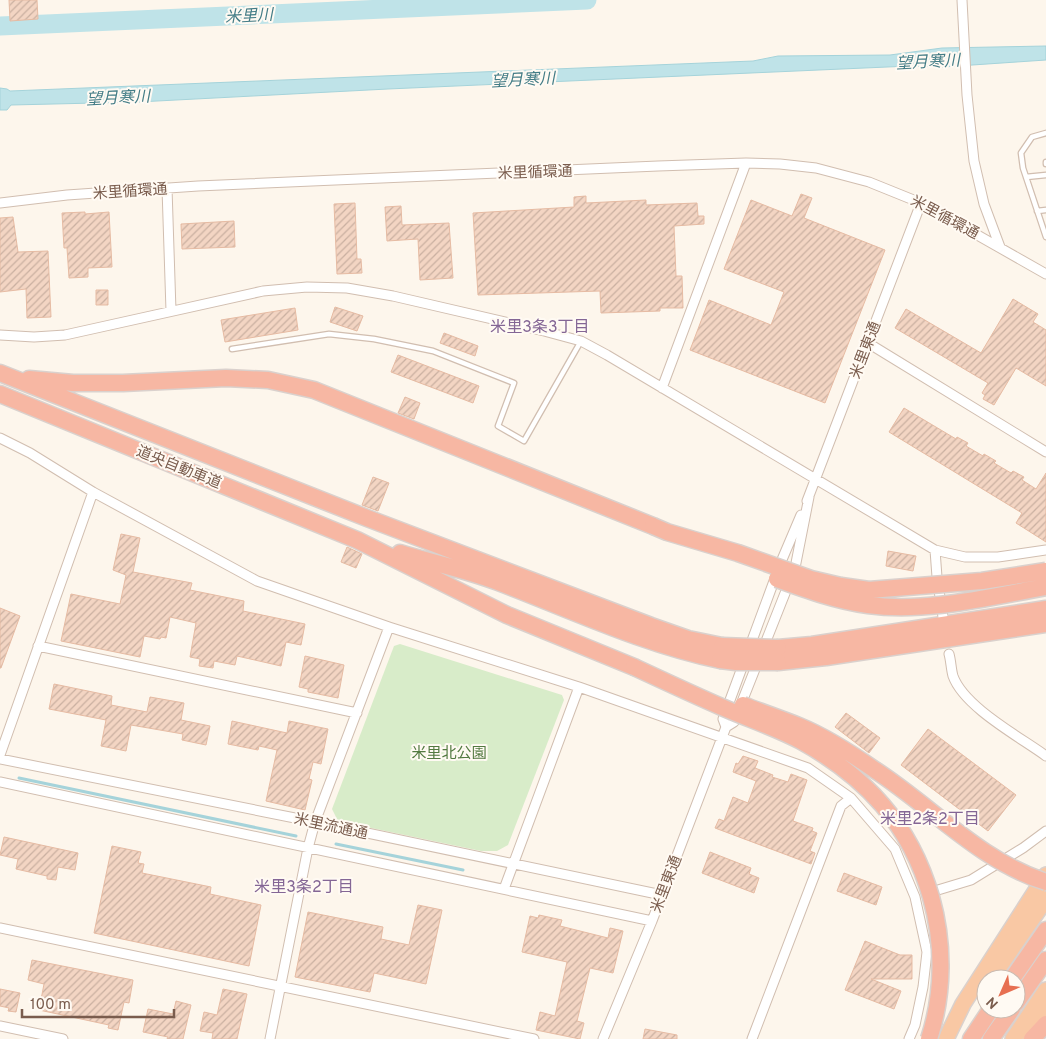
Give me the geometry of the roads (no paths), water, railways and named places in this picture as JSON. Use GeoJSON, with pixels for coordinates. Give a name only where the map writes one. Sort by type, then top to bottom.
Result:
{"type":"FeatureCollection","features":[{"type":"Feature","properties":{"kind":"highway"},"geometry":{"type":"LineString","coordinates":[[6,376],[367,518],[721,653]]}},
{"type":"Feature","properties":{"kind":"highway"},"geometry":{"type":"LineString","coordinates":[[6,376],[73,383],[226,378],[268,380],[314,390],[660,529],[734,563],[839,600],[897,607],[926,606],[1046,587]]}},
{"type":"Feature","properties":{"kind":"highway","name":"道央自動車道"},"geometry":{"type":"LineString","coordinates":[[0,394],[357,540]]}},
{"type":"Feature","properties":{"kind":"highway"},"geometry":{"type":"LineString","coordinates":[[660,529],[738,553],[811,579],[869,590],[982,581],[1046,571]]}},
{"type":"Feature","properties":{"kind":"highway"},"geometry":{"type":"LineString","coordinates":[[357,540],[508,615],[634,667],[691,694],[800,740],[840,765],[859,780],[888,811],[902,831],[924,871],[935,911],[940,954],[940,974],[939,995],[929,1039]]}},
{"type":"Feature","properties":{"kind":"highway"},"geometry":{"type":"LineString","coordinates":[[357,540],[496,581],[646,640],[688,654],[721,653],[826,657],[1046,624]]}},
{"type":"Feature","properties":{"kind":"highway"},"geometry":{"type":"LineString","coordinates":[[778,655],[812,645],[1046,609]]}},
{"type":"Feature","properties":{"kind":"highway"},"geometry":{"type":"LineString","coordinates":[[634,667],[697,687],[801,727],[876,770],[968,840],[995,858],[1024,874],[1046,882]]}},
{"type":"Feature","properties":{"kind":"highway"},"geometry":{"type":"LineString","coordinates":[[990,969],[1046,875]]}},
{"type":"Feature","properties":{"kind":"highway"},"geometry":{"type":"LineString","coordinates":[[991,969],[1046,900]]}},
{"type":"Feature","properties":{"kind":"highway"},"geometry":{"type":"LineString","coordinates":[[1019,969],[1046,930]]}},
{"type":"Feature","properties":{"kind":"highway"},"geometry":{"type":"LineString","coordinates":[[1026,989],[1046,960]]}},
{"type":"Feature","properties":{"kind":"highway"},"geometry":{"type":"LineString","coordinates":[[946,1038],[957,1013],[976,988]]}},
{"type":"Feature","properties":{"kind":"highway"},"geometry":{"type":"LineString","coordinates":[[1013,1039],[1046,990]]}},
{"type":"Feature","properties":{"kind":"highway"},"geometry":{"type":"LineString","coordinates":[[946,1038],[976,998]]}},
{"type":"Feature","properties":{"kind":"highway"},"geometry":{"type":"LineString","coordinates":[[1023,1039],[1046,1011]]}},
{"type":"Feature","properties":{"kind":"highway"},"geometry":{"type":"LineString","coordinates":[[971,1039],[984,1019]]}},
{"type":"Feature","properties":{"kind":"highway"},"geometry":{"type":"LineString","coordinates":[[991,1039],[1005,1019]]}},
{"type":"Feature","properties":{"kind":"highway"},"geometry":{"type":"LineString","coordinates":[[1032,1039],[1046,1024]]}},
{"type":"Feature","properties":{"kind":"street"},"geometry":{"type":"LineString","coordinates":[[962,0],[967,95],[974,161],[984,204],[1000,247]]}},
{"type":"Feature","properties":{"kind":"street"},"geometry":{"type":"LineString","coordinates":[[662,388],[746,163]]}},
{"type":"Feature","properties":{"kind":"street","name":"米里循環通"},"geometry":{"type":"LineString","coordinates":[[0,203],[67,195],[168,188],[746,163],[780,164],[816,168],[869,182],[921,203],[1046,274]]}},
{"type":"Feature","properties":{"kind":"street"},"geometry":{"type":"LineString","coordinates":[[168,188],[171,311]]}},
{"type":"Feature","properties":{"kind":"street","name":"米里東通"},"geometry":{"type":"LineString","coordinates":[[726,727],[722,719],[921,203]]}},
{"type":"Feature","properties":{"kind":"street"},"geometry":{"type":"LineString","coordinates":[[0,335],[34,337],[65,335],[263,291],[307,287],[346,288],[403,298],[581,341],[936,550],[965,557],[998,557],[1046,550]]}},
{"type":"Feature","properties":{"kind":"street"},"geometry":{"type":"LineString","coordinates":[[868,343],[1046,452]]}},
{"type":"Feature","properties":{"kind":"street"},"geometry":{"type":"LineString","coordinates":[[0,438],[30,453],[93,492],[257,581],[389,627],[579,686],[808,768],[851,798],[895,849],[916,897],[927,952],[923,987],[917,1016],[909,1039]]}},
{"type":"Feature","properties":{"kind":"street"},"geometry":{"type":"LineString","coordinates":[[0,755],[93,492]]}},
{"type":"Feature","properties":{"kind":"street","name":"米里東通"},"geometry":{"type":"LineString","coordinates":[[603,1039],[652,921],[726,727],[734,722],[795,568],[809,497]]}},
{"type":"Feature","properties":{"kind":"street"},"geometry":{"type":"LineString","coordinates":[[936,550],[937,577],[943,617]]}},
{"type":"Feature","properties":{"kind":"street"},"geometry":{"type":"LineString","coordinates":[[270,1039],[308,848],[315,822],[389,627]]}},
{"type":"Feature","properties":{"kind":"street"},"geometry":{"type":"LineString","coordinates":[[38,646],[357,713]]}},
{"type":"Feature","properties":{"kind":"street"},"geometry":{"type":"LineString","coordinates":[[949,654],[954,677],[961,690],[974,705],[1046,756]]}},
{"type":"Feature","properties":{"kind":"street"},"geometry":{"type":"LineString","coordinates":[[504,888],[579,686]]}},
{"type":"Feature","properties":{"kind":"street","name":"米里流通通"},"geometry":{"type":"LineString","coordinates":[[0,760],[315,822],[662,895]]}},
{"type":"Feature","properties":{"kind":"street","name":"米里流通通"},"geometry":{"type":"LineString","coordinates":[[0,782],[652,921]]}},
{"type":"Feature","properties":{"kind":"street"},"geometry":{"type":"LineString","coordinates":[[752,1039],[841,806],[851,798]]}},
{"type":"Feature","properties":{"kind":"street"},"geometry":{"type":"LineString","coordinates":[[916,897],[971,880],[1023,848],[1046,831]]}},
{"type":"Feature","properties":{"kind":"street"},"geometry":{"type":"LineString","coordinates":[[0,928],[534,1039]]}},
{"type":"Feature","properties":{"kind":"street"},"geometry":{"type":"LineString","coordinates":[[0,1026],[63,1039]]}},
{"type":"Feature","properties":{"kind":"lane"},"geometry":{"type":"LineString","coordinates":[[1046,133],[1032,138],[1021,153],[1026,177],[1046,237]]}},
{"type":"Feature","properties":{"kind":"lane"},"geometry":{"type":"LineString","coordinates":[[1026,177],[1046,176]]}},
{"type":"Feature","properties":{"kind":"lane"},"geometry":{"type":"LineString","coordinates":[[1037,211],[1046,210]]}},
{"type":"Feature","properties":{"kind":"lane"},"geometry":{"type":"LineString","coordinates":[[232,349],[329,334],[374,339],[433,351],[514,383],[498,426],[524,441],[581,341]]}},
{"type":"Feature","properties":{"kind":"water","name":"望月寒川"},"geometry":{"type":"Polygon","coordinates":[[[1046,46],[1046,60],[943,67],[910,66],[138,102],[11,105],[7,110],[0,110],[0,88],[10,91],[753,61],[778,56],[890,55],[942,48],[1046,46]]]}},
{"type":"Feature","properties":{"kind":"waterway","name":"米里川"},"geometry":{"type":"LineString","coordinates":[[0,26],[587,0]]}},
{"type":"Feature","properties":{"kind":"waterway"},"geometry":{"type":"LineString","coordinates":[[19,778],[296,836]]}},
{"type":"Feature","properties":{"kind":"waterway"},"geometry":{"type":"LineString","coordinates":[[336,844],[463,870]]}},
{"type":"Feature","properties":{"kind":"district","name":"米里3条3丁目"},"geometry":{"type":"Point","coordinates":[540,326]}},
{"type":"Feature","properties":{"kind":"district","name":"米里2条2丁目"},"geometry":{"type":"Point","coordinates":[930,818]}},
{"type":"Feature","properties":{"kind":"district","name":"米里3条2丁目"},"geometry":{"type":"Point","coordinates":[304,886]}},
{"type":"Feature","properties":{"kind":"park label","name":"米里北公園"},"geometry":{"type":"Point","coordinates":[449,753]}}]}
